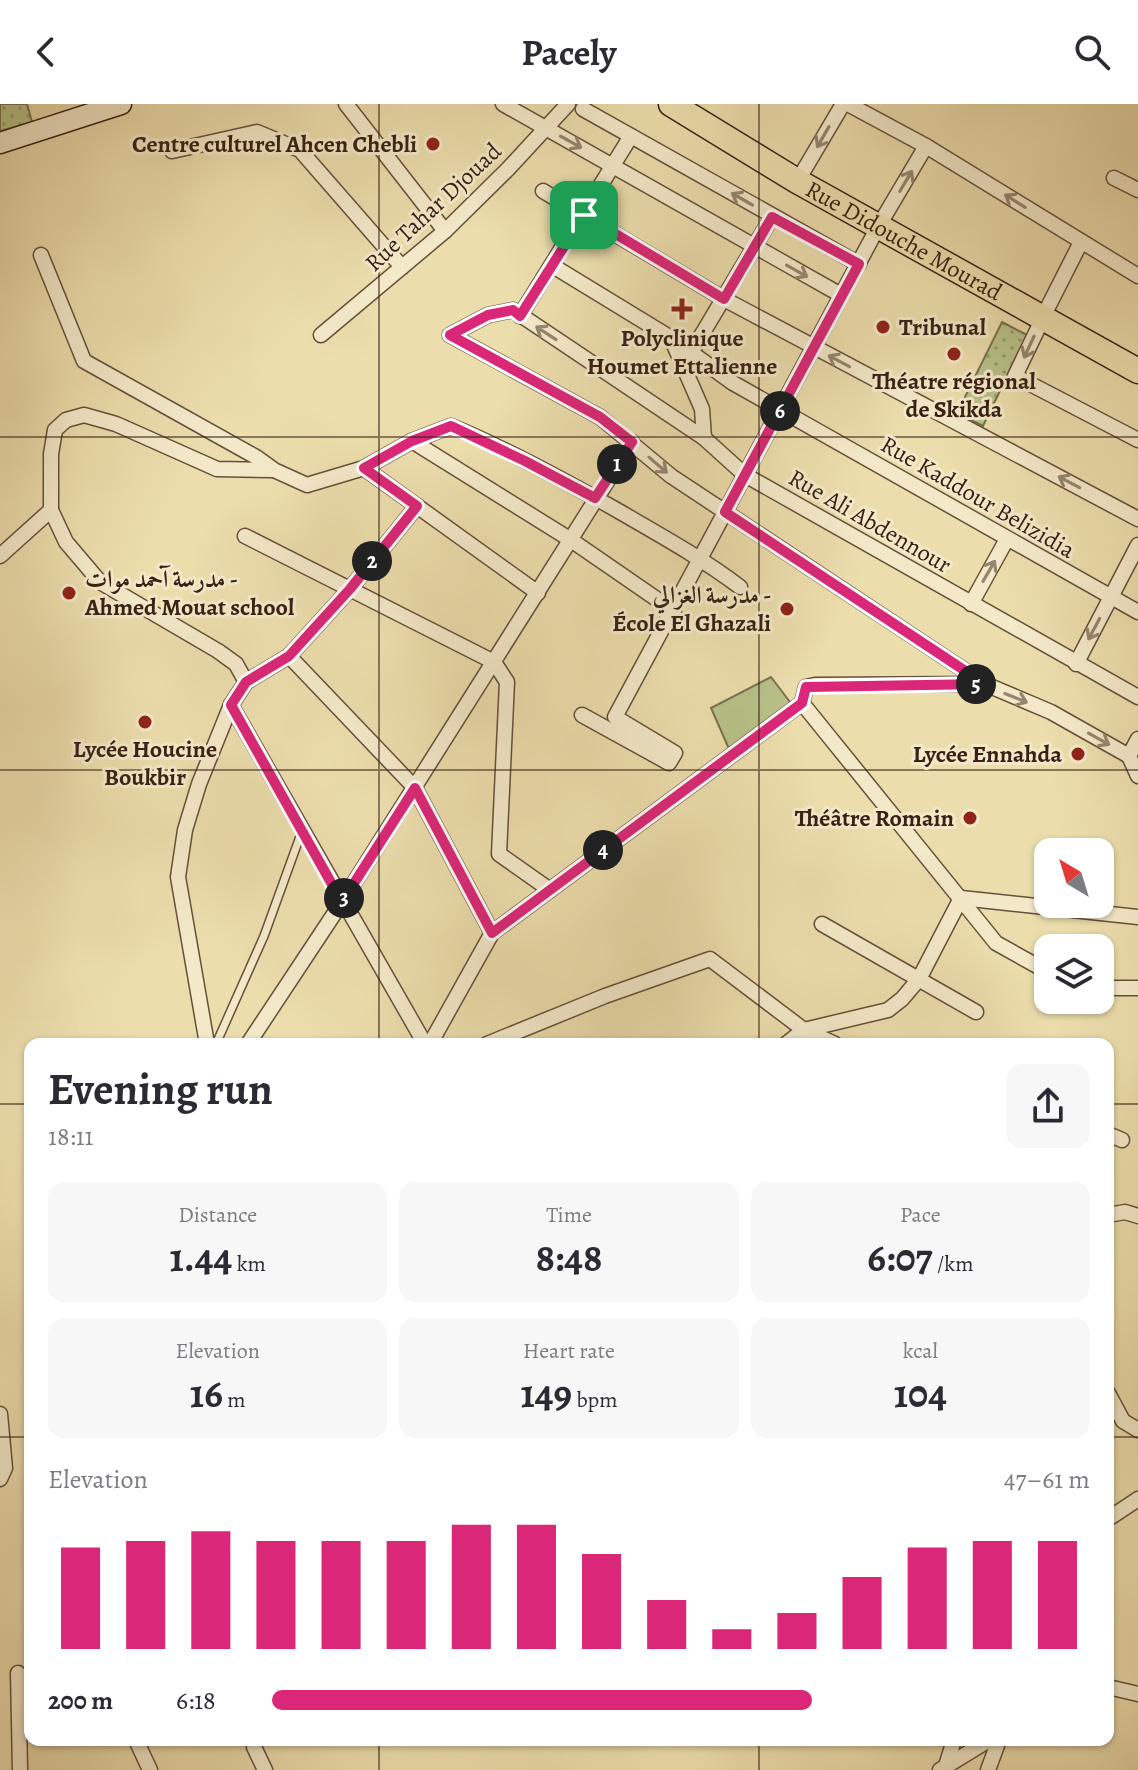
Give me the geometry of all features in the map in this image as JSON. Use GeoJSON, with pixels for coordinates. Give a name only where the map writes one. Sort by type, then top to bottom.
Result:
{"type":"FeatureCollection","features":[{"type":"Feature","properties":{"kind":"main road"},"geometry":{"type":"LineString","coordinates":[[0,143],[121,104]]}},
{"type":"Feature","properties":{"kind":"main road","name":"Rue Didouche Mourad"},"geometry":{"type":"LineString","coordinates":[[671,104],[797,181],[882,221]]}},
{"type":"Feature","properties":{"kind":"main road","name":"Rue Didouche Mourad"},"geometry":{"type":"LineString","coordinates":[[698,104],[882,221],[1138,371]]}},
{"type":"Feature","properties":{"kind":"main road","name":"Rue Didouche Mourad"},"geometry":{"type":"LineString","coordinates":[[1045,314],[1138,361]]}},
{"type":"Feature","properties":{"kind":"street"},"geometry":{"type":"LineString","coordinates":[[346,104],[445,231]]}},
{"type":"Feature","properties":{"kind":"street"},"geometry":{"type":"LineString","coordinates":[[503,104],[841,295]]}},
{"type":"Feature","properties":{"kind":"street"},"geometry":{"type":"LineString","coordinates":[[804,170],[846,104],[926,146],[1138,276]]}},
{"type":"Feature","properties":{"kind":"street"},"geometry":{"type":"LineString","coordinates":[[575,106],[859,264]]}},
{"type":"Feature","properties":{"kind":"street","name":"Rue Tahar Djouad"},"geometry":{"type":"LineString","coordinates":[[321,335],[445,231],[546,128],[575,106]]}},
{"type":"Feature","properties":{"kind":"street"},"geometry":{"type":"LineString","coordinates":[[172,151],[257,132],[300,150],[402,267]]}},
{"type":"Feature","properties":{"kind":"street"},"geometry":{"type":"LineString","coordinates":[[631,136],[553,266],[516,313],[488,315],[450,335],[600,417],[671,476],[985,684],[1051,712],[1129,756],[1138,776]]}},
{"type":"Feature","properties":{"kind":"street"},"geometry":{"type":"LineString","coordinates":[[582,715],[669,763],[675,753],[615,717],[841,295],[926,146]]}},
{"type":"Feature","properties":{"kind":"street"},"geometry":{"type":"LineString","coordinates":[[1114,178],[1138,190]]}},
{"type":"Feature","properties":{"kind":"street"},"geometry":{"type":"LineString","coordinates":[[543,191],[724,299],[1138,519]]}},
{"type":"Feature","properties":{"kind":"street"},"geometry":{"type":"LineString","coordinates":[[692,351],[772,217]]}},
{"type":"Feature","properties":{"kind":"street"},"geometry":{"type":"LineString","coordinates":[[1081,242],[1015,376],[1138,440]]}},
{"type":"Feature","properties":{"kind":"street"},"geometry":{"type":"LineString","coordinates":[[41,255],[84,361],[274,470],[307,485],[364,468],[412,441],[451,426],[595,498],[700,558],[740,587]]}},
{"type":"Feature","properties":{"kind":"street","name":"Rue Kaddour Belizidia"},"geometry":{"type":"LineString","coordinates":[[553,266],[692,351],[733,383],[1138,612]]}},
{"type":"Feature","properties":{"kind":"street","name":"Rue Ali Abdennour"},"geometry":{"type":"LineString","coordinates":[[516,313],[704,438],[745,475],[1138,697]]}},
{"type":"Feature","properties":{"kind":"street"},"geometry":{"type":"LineString","coordinates":[[671,338],[702,409],[704,438]]}},
{"type":"Feature","properties":{"kind":"street"},"geometry":{"type":"LineString","coordinates":[[246,682],[236,664],[218,651],[100,582],[66,542],[51,510],[51,454],[55,430],[66,420],[84,415],[116,424],[217,469],[274,470]]}},
{"type":"Feature","properties":{"kind":"street"},"geometry":{"type":"LineString","coordinates":[[412,441],[571,540],[674,611]]}},
{"type":"Feature","properties":{"kind":"street"},"geometry":{"type":"LineString","coordinates":[[252,1038],[415,788],[632,442]]}},
{"type":"Feature","properties":{"kind":"street"},"geometry":{"type":"LineString","coordinates":[[364,468],[538,593]]}},
{"type":"Feature","properties":{"kind":"street"},"geometry":{"type":"LineString","coordinates":[[206,1038],[178,877],[185,830],[199,784],[231,705],[246,682],[289,656],[350,589],[417,506]]}},
{"type":"Feature","properties":{"kind":"street"},"geometry":{"type":"LineString","coordinates":[[0,556],[51,510]]}},
{"type":"Feature","properties":{"kind":"street"},"geometry":{"type":"LineString","coordinates":[[245,536],[494,662],[507,682],[499,854],[550,890]]}},
{"type":"Feature","properties":{"kind":"street"},"geometry":{"type":"LineString","coordinates":[[971,604],[1007,539]]}},
{"type":"Feature","properties":{"kind":"street"},"geometry":{"type":"LineString","coordinates":[[1076,664],[1138,545]]}},
{"type":"Feature","properties":{"kind":"street"},"geometry":{"type":"LineString","coordinates":[[289,656],[415,788],[492,933]]}},
{"type":"Feature","properties":{"kind":"street"},"geometry":{"type":"LineString","coordinates":[[431,1038],[492,933],[802,703],[806,687],[985,684]]}},
{"type":"Feature","properties":{"kind":"street"},"geometry":{"type":"LineString","coordinates":[[802,703],[996,943],[1034,964]]}},
{"type":"Feature","properties":{"kind":"street"},"geometry":{"type":"LineString","coordinates":[[231,705],[342,902],[423,1038]]}},
{"type":"Feature","properties":{"kind":"street"},"geometry":{"type":"LineString","coordinates":[[1129,756],[1138,739]]}},
{"type":"Feature","properties":{"kind":"street"},"geometry":{"type":"LineString","coordinates":[[961,898],[1138,917]]}},
{"type":"Feature","properties":{"kind":"street"},"geometry":{"type":"LineString","coordinates":[[794,1038],[804,1030],[888,1010],[902,999],[919,979],[961,898]]}},
{"type":"Feature","properties":{"kind":"street"},"geometry":{"type":"LineString","coordinates":[[822,924],[976,1012]]}},
{"type":"Feature","properties":{"kind":"street"},"geometry":{"type":"LineString","coordinates":[[502,1038],[605,996],[710,959],[804,1030],[822,1038]]}},
{"type":"Feature","properties":{"kind":"street"},"geometry":{"type":"LineString","coordinates":[[1114,988],[1138,988]]}},
{"type":"Feature","properties":{"kind":"street"},"geometry":{"type":"LineString","coordinates":[[1114,1214],[1125,1212],[1138,1216]]}},
{"type":"Feature","properties":{"kind":"street"},"geometry":{"type":"LineString","coordinates":[[1114,1404],[1123,1421],[1138,1430]]}},
{"type":"Feature","properties":{"kind":"street"},"geometry":{"type":"LineString","coordinates":[[0,1414],[5,1468],[0,1479]]}},
{"type":"Feature","properties":{"kind":"street"},"geometry":{"type":"LineString","coordinates":[[1114,1515],[1138,1499]]}},
{"type":"Feature","properties":{"kind":"street"},"geometry":{"type":"LineString","coordinates":[[18,1673],[20,1770]]}},
{"type":"Feature","properties":{"kind":"street"},"geometry":{"type":"LineString","coordinates":[[1114,1688],[1138,1694]]}},
{"type":"Feature","properties":{"kind":"street"},"geometry":{"type":"LineString","coordinates":[[139,1746],[150,1770]]}},
{"type":"Feature","properties":{"kind":"street"},"geometry":{"type":"LineString","coordinates":[[943,1768],[952,1746]]}},
{"type":"Feature","properties":{"kind":"street"},"geometry":{"type":"LineString","coordinates":[[943,1768],[979,1746]]}},
{"type":"Feature","properties":{"kind":"street"},"geometry":{"type":"LineString","coordinates":[[988,1770],[997,1746]]}},
{"type":"Feature","properties":{"kind":"street"},"geometry":{"type":"LineString","coordinates":[[254,1747],[265,1770]]}},
{"type":"Feature","properties":{"kind":"lane"},"geometry":{"type":"LineString","coordinates":[[219,1038],[264,936],[302,831]]}},
{"type":"Feature","properties":{"kind":"green space"},"geometry":{"type":"Polygon","coordinates":[[[0,104],[27,104],[32,122],[0,131],[0,104]]]}},
{"type":"Feature","properties":{"kind":"green space"},"geometry":{"type":"Polygon","coordinates":[[[1002,322],[1027,335],[983,426],[957,413],[1002,322]]]}},
{"type":"Feature","properties":{"kind":"green space"},"geometry":{"type":"Polygon","coordinates":[[[771,677],[790,702],[786,710],[729,749],[711,708],[771,677]]]}},
{"type":"Feature","properties":{"kind":"place","name":"Centre culturel Ahcen Chebli"},"geometry":{"type":"Point","coordinates":[433,144]}},
{"type":"Feature","properties":{"kind":"place","name":"Polyclinique Houmet Ettalienne"},"geometry":{"type":"Point","coordinates":[682,309]}},
{"type":"Feature","properties":{"kind":"place","name":"Tribunal"},"geometry":{"type":"Point","coordinates":[883,327]}},
{"type":"Feature","properties":{"kind":"place","name":"Théatre régional de Skikda"},"geometry":{"type":"Point","coordinates":[954,354]}},
{"type":"Feature","properties":{"kind":"place","name":"مدرسة آحمد موات - Ahmed Mouat school"},"geometry":{"type":"Point","coordinates":[69,593]}},
{"type":"Feature","properties":{"kind":"place","name":"مدرسة الغزالي - École El Ghazali"},"geometry":{"type":"Point","coordinates":[787,609]}},
{"type":"Feature","properties":{"kind":"place","name":"Lycée Houcine Boukbir"},"geometry":{"type":"Point","coordinates":[145,722]}},
{"type":"Feature","properties":{"kind":"place","name":"Lycée Ennahda"},"geometry":{"type":"Point","coordinates":[1078,754]}},
{"type":"Feature","properties":{"kind":"place","name":"Théâtre Romain"},"geometry":{"type":"Point","coordinates":[970,818]}},
{"type":"Feature","properties":{"kind":"route"},"geometry":{"type":"LineString","coordinates":[[584,215],[724,299],[772,217],[859,264],[725,512],[985,684],[806,687],[802,703],[492,933],[415,788],[342,902],[231,705],[246,682],[289,656],[350,589],[417,506],[364,468],[412,441],[451,426],[595,498],[632,442],[600,417],[450,335],[488,315],[513,310],[520,316],[584,215]]}}]}
